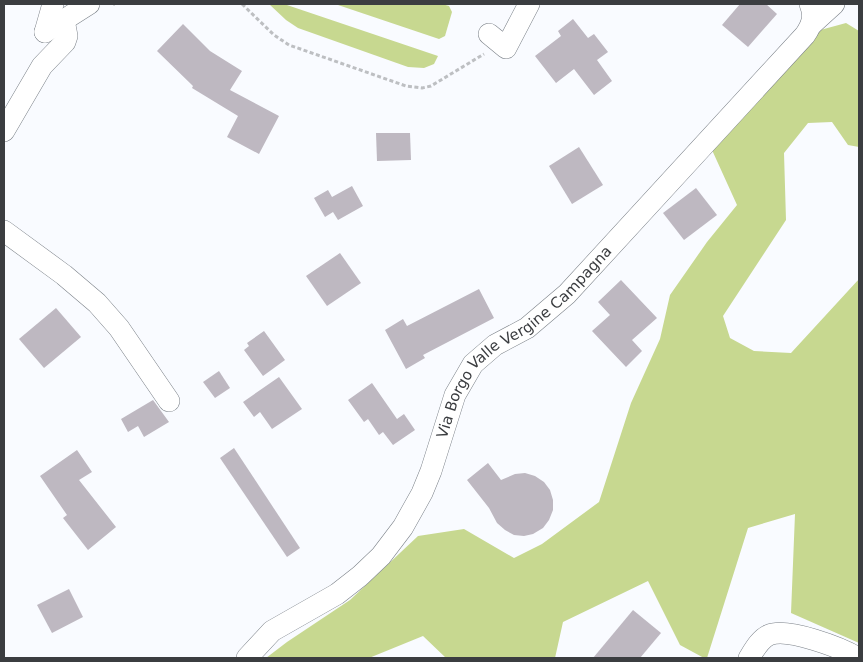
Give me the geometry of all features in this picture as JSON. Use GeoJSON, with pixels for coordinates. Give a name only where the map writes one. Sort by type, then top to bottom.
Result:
{"type":"FeatureCollection","features":[{"type":"Feature","properties":{"kind":"street"},"geometry":{"type":"LineString","coordinates":[[45,32],[59,12],[89,4]]}},
{"type":"Feature","properties":{"kind":"street"},"geometry":{"type":"LineString","coordinates":[[503,45],[529,4]]}},
{"type":"Feature","properties":{"kind":"street","name":"Via Borgo Valle Vergine Campagna"},"geometry":{"type":"LineString","coordinates":[[247,658],[272,631],[337,594],[381,556],[403,527],[422,493],[431,471],[455,395],[474,364],[495,345],[527,328],[574,287],[788,55],[825,9]]}},
{"type":"Feature","properties":{"kind":"street"},"geometry":{"type":"LineString","coordinates":[[4,131],[38,72],[65,42],[67,36],[59,12]]}},
{"type":"Feature","properties":{"kind":"street"},"geometry":{"type":"LineString","coordinates":[[4,231],[64,275],[96,303],[124,334],[168,401]]}},
{"type":"Feature","properties":{"kind":"street"},"geometry":{"type":"LineString","coordinates":[[749,658],[765,637],[780,632],[839,648],[858,658]]}},
{"type":"Feature","properties":{"kind":"path"},"geometry":{"type":"LineString","coordinates":[[242,4],[274,35],[289,45],[414,88],[431,86],[503,45]]}},
{"type":"Feature","properties":{"kind":"green space"},"geometry":{"type":"Polygon","coordinates":[[[269,4],[284,4],[438,56],[434,64],[424,68],[408,67],[298,28],[269,4]]]}},
{"type":"Feature","properties":{"kind":"green space"},"geometry":{"type":"Polygon","coordinates":[[[335,4],[442,4],[449,6],[452,12],[445,36],[439,39],[335,4]]]}},
{"type":"Feature","properties":{"kind":"green space"},"geometry":{"type":"Polygon","coordinates":[[[846,23],[859,31],[859,147],[848,145],[832,122],[808,123],[784,153],[786,220],[723,316],[730,338],[754,351],[791,353],[859,279],[859,643],[791,613],[795,514],[748,528],[707,658],[680,645],[648,581],[563,622],[555,658],[446,658],[423,636],[369,658],[266,658],[350,600],[418,536],[464,529],[514,558],[542,544],[599,502],[631,403],[660,339],[670,295],[707,242],[737,205],[712,150],[813,32],[846,23]]]}},
{"type":"Feature","properties":{"kind":"building"},"geometry":{"type":"Polygon","coordinates":[[[740,4],[766,4],[777,14],[748,47],[722,25],[740,4]]]}},
{"type":"Feature","properties":{"kind":"building"},"geometry":{"type":"Polygon","coordinates":[[[573,19],[588,38],[594,34],[608,52],[597,60],[612,81],[594,95],[574,69],[556,83],[535,56],[561,36],[558,31],[573,19]]]}},
{"type":"Feature","properties":{"kind":"building"},"geometry":{"type":"Polygon","coordinates":[[[183,24],[210,51],[242,71],[230,90],[279,116],[259,154],[227,137],[238,116],[192,88],[193,86],[157,51],[183,24]]]}},
{"type":"Feature","properties":{"kind":"building"},"geometry":{"type":"Polygon","coordinates":[[[376,133],[410,133],[411,160],[377,161],[376,133]]]}},
{"type":"Feature","properties":{"kind":"building"},"geometry":{"type":"Polygon","coordinates":[[[579,147],[603,185],[572,204],[549,166],[579,147]]]}},
{"type":"Feature","properties":{"kind":"building"},"geometry":{"type":"Polygon","coordinates":[[[352,186],[363,206],[338,220],[333,212],[325,217],[314,198],[328,190],[332,197],[352,186]]]}},
{"type":"Feature","properties":{"kind":"building"},"geometry":{"type":"Polygon","coordinates":[[[696,188],[717,215],[684,240],[663,213],[696,188]]]}},
{"type":"Feature","properties":{"kind":"building"},"geometry":{"type":"Polygon","coordinates":[[[340,253],[361,283],[327,306],[306,276],[340,253]]]}},
{"type":"Feature","properties":{"kind":"building"},"geometry":{"type":"Polygon","coordinates":[[[621,280],[657,318],[632,340],[642,351],[626,367],[592,331],[610,315],[598,302],[621,280]]]}},
{"type":"Feature","properties":{"kind":"building"},"geometry":{"type":"Polygon","coordinates":[[[479,289],[494,318],[423,355],[425,358],[406,369],[385,330],[403,319],[407,326],[479,289]]]}},
{"type":"Feature","properties":{"kind":"building"},"geometry":{"type":"Polygon","coordinates":[[[56,308],[81,337],[44,368],[19,339],[56,308]]]}},
{"type":"Feature","properties":{"kind":"building"},"geometry":{"type":"Polygon","coordinates":[[[264,331],[285,360],[263,376],[244,350],[249,346],[247,343],[264,331]]]}},
{"type":"Feature","properties":{"kind":"building"},"geometry":{"type":"Polygon","coordinates":[[[219,371],[230,388],[215,398],[203,382],[219,371]]]}},
{"type":"Feature","properties":{"kind":"building"},"geometry":{"type":"Polygon","coordinates":[[[279,377],[302,409],[272,429],[260,412],[254,417],[243,402],[279,377]]]}},
{"type":"Feature","properties":{"kind":"building"},"geometry":{"type":"Polygon","coordinates":[[[372,383],[397,419],[404,414],[415,430],[393,445],[383,432],[379,435],[368,419],[364,422],[348,400],[372,383]]]}},
{"type":"Feature","properties":{"kind":"building"},"geometry":{"type":"Polygon","coordinates":[[[153,400],[169,422],[144,437],[138,426],[128,432],[121,419],[153,400]]]}},
{"type":"Feature","properties":{"kind":"building"},"geometry":{"type":"Polygon","coordinates":[[[234,448],[300,548],[287,557],[220,458],[234,448]]]}},
{"type":"Feature","properties":{"kind":"building"},"geometry":{"type":"Polygon","coordinates":[[[77,450],[92,472],[79,480],[116,527],[88,550],[63,518],[67,515],[40,476],[77,450]]]}},
{"type":"Feature","properties":{"kind":"building"},"geometry":{"type":"Polygon","coordinates":[[[488,463],[501,480],[515,474],[525,473],[535,476],[544,482],[550,490],[553,510],[543,528],[533,534],[524,536],[514,535],[497,523],[489,508],[467,480],[488,463]]]}},
{"type":"Feature","properties":{"kind":"building"},"geometry":{"type":"Polygon","coordinates":[[[69,589],[83,617],[52,633],[37,605],[69,589]]]}},
{"type":"Feature","properties":{"kind":"building"},"geometry":{"type":"Polygon","coordinates":[[[633,610],[661,633],[640,658],[593,658],[633,610]]]}}]}
